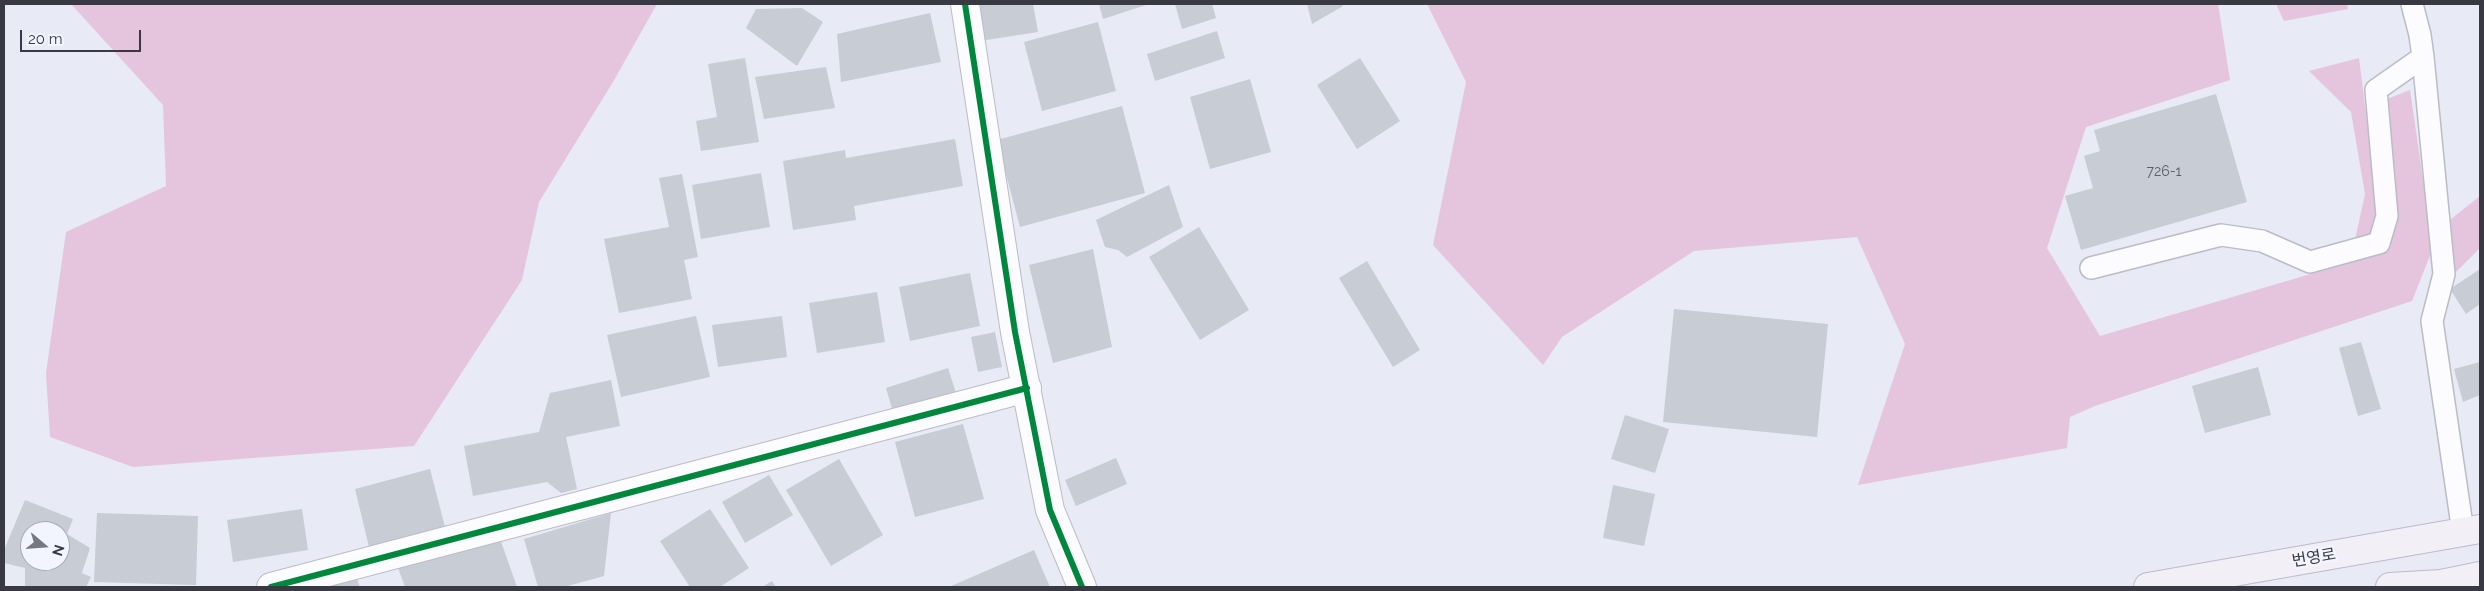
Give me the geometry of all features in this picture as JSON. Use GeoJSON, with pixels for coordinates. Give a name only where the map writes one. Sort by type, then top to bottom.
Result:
{"type":"FeatureCollection","features":[{"type":"Feature","properties":{"kind":"main road","name":"번영로"},"geometry":{"type":"LineString","coordinates":[[2148,587],[2472,530]]}},
{"type":"Feature","properties":{"kind":"main road"},"geometry":{"type":"LineString","coordinates":[[2390,587],[2441,584],[2480,576]]}},
{"type":"Feature","properties":{"kind":"street"},"geometry":{"type":"LineString","coordinates":[[965,4],[1015,332],[1050,510],[1082,587]]}},
{"type":"Feature","properties":{"kind":"street"},"geometry":{"type":"LineString","coordinates":[[271,587],[1026,388]]}},
{"type":"Feature","properties":{"kind":"lane"},"geometry":{"type":"LineString","coordinates":[[2412,4],[2420,35],[2423,57],[2444,274],[2432,321],[2472,530]]}},
{"type":"Feature","properties":{"kind":"lane"},"geometry":{"type":"LineString","coordinates":[[2091,268],[2221,235],[2262,240],[2310,262],[2378,243],[2387,216],[2376,90],[2423,57]]}},
{"type":"Feature","properties":{"kind":"shaded area"},"geometry":{"type":"Polygon","coordinates":[[[71,4],[657,4],[613,82],[539,202],[522,280],[414,446],[133,467],[50,437],[46,373],[66,232],[166,186],[163,105],[71,4]]]}},
{"type":"Feature","properties":{"kind":"shaded area"},"geometry":{"type":"Polygon","coordinates":[[[1427,4],[2218,4],[2230,80],[2086,127],[2047,248],[2100,336],[2382,253],[2396,216],[2387,99],[2410,90],[2433,248],[2412,301],[2095,406],[2070,417],[2067,448],[1858,485],[1905,344],[1857,237],[1694,251],[1562,337],[1543,365],[1433,245],[1466,82],[1427,4]]]}},
{"type":"Feature","properties":{"kind":"shaded area"},"geometry":{"type":"Polygon","coordinates":[[[2276,4],[2347,4],[2348,9],[2284,21],[2276,4]]]}},
{"type":"Feature","properties":{"kind":"shaded area"},"geometry":{"type":"Polygon","coordinates":[[[2359,58],[2378,209],[2369,236],[2355,240],[2365,194],[2351,112],[2309,71],[2359,58]]]}},
{"type":"Feature","properties":{"kind":"shaded area"},"geometry":{"type":"Polygon","coordinates":[[[2480,196],[2480,248],[2451,277],[2451,219],[2480,196]]]}},
{"type":"Feature","properties":{"kind":"building"},"geometry":{"type":"Polygon","coordinates":[[[975,4],[1033,4],[1038,32],[980,41],[975,4]]]}},
{"type":"Feature","properties":{"kind":"building"},"geometry":{"type":"Polygon","coordinates":[[[1099,4],[1149,4],[1103,19],[1099,4]]]}},
{"type":"Feature","properties":{"kind":"building"},"geometry":{"type":"Polygon","coordinates":[[[1175,4],[1212,4],[1216,18],[1182,29],[1175,4]]]}},
{"type":"Feature","properties":{"kind":"building"},"geometry":{"type":"Polygon","coordinates":[[[1307,4],[1342,4],[1343,6],[1312,24],[1307,4]]]}},
{"type":"Feature","properties":{"kind":"building"},"geometry":{"type":"Polygon","coordinates":[[[802,8],[823,22],[797,66],[746,28],[756,9],[802,8]]]}},
{"type":"Feature","properties":{"kind":"building"},"geometry":{"type":"Polygon","coordinates":[[[930,13],[941,62],[841,82],[837,34],[930,13]]]}},
{"type":"Feature","properties":{"kind":"building"},"geometry":{"type":"Polygon","coordinates":[[[1098,22],[1116,91],[1042,111],[1024,42],[1098,22]]]}},
{"type":"Feature","properties":{"kind":"building"},"geometry":{"type":"Polygon","coordinates":[[[1217,31],[1225,58],[1155,81],[1147,54],[1217,31]]]}},
{"type":"Feature","properties":{"kind":"building"},"geometry":{"type":"Polygon","coordinates":[[[745,58],[759,142],[701,151],[696,121],[717,117],[708,64],[745,58]]]}},
{"type":"Feature","properties":{"kind":"building"},"geometry":{"type":"Polygon","coordinates":[[[1360,58],[1400,121],[1357,149],[1317,85],[1360,58]]]}},
{"type":"Feature","properties":{"kind":"building"},"geometry":{"type":"Polygon","coordinates":[[[826,67],[835,108],[764,119],[755,77],[826,67]]]}},
{"type":"Feature","properties":{"kind":"building"},"geometry":{"type":"Polygon","coordinates":[[[1250,79],[1271,152],[1210,169],[1190,97],[1250,79]]]}},
{"type":"Feature","properties":{"kind":"building"},"geometry":{"type":"Polygon","coordinates":[[[2216,94],[2247,202],[2081,250],[2065,196],[2093,188],[2084,156],[2100,151],[2094,130],[2216,94]]]}},
{"type":"Feature","properties":{"kind":"building"},"geometry":{"type":"Polygon","coordinates":[[[1122,106],[1145,193],[1020,227],[997,140],[1122,106]]]}},
{"type":"Feature","properties":{"kind":"building"},"geometry":{"type":"Polygon","coordinates":[[[955,139],[963,186],[854,206],[856,220],[793,230],[783,161],[845,150],[846,158],[955,139]]]}},
{"type":"Feature","properties":{"kind":"building"},"geometry":{"type":"Polygon","coordinates":[[[761,173],[770,227],[701,239],[692,185],[761,173]]]}},
{"type":"Feature","properties":{"kind":"building"},"geometry":{"type":"Polygon","coordinates":[[[682,174],[698,257],[684,260],[692,299],[619,313],[604,239],[669,227],[659,178],[682,174]]]}},
{"type":"Feature","properties":{"kind":"building"},"geometry":{"type":"Polygon","coordinates":[[[1169,185],[1183,227],[1127,257],[1118,250],[1105,247],[1096,220],[1169,185]]]}},
{"type":"Feature","properties":{"kind":"building"},"geometry":{"type":"Polygon","coordinates":[[[1199,227],[1249,310],[1200,340],[1149,257],[1199,227]]]}},
{"type":"Feature","properties":{"kind":"building"},"geometry":{"type":"Polygon","coordinates":[[[1093,249],[1112,347],[1053,363],[1029,265],[1093,249]]]}},
{"type":"Feature","properties":{"kind":"building"},"geometry":{"type":"Polygon","coordinates":[[[1367,261],[1420,350],[1393,367],[1339,278],[1367,261]]]}},
{"type":"Feature","properties":{"kind":"building"},"geometry":{"type":"Polygon","coordinates":[[[2480,269],[2480,304],[2466,314],[2450,289],[2480,269]]]}},
{"type":"Feature","properties":{"kind":"building"},"geometry":{"type":"Polygon","coordinates":[[[970,273],[980,326],[910,341],[899,287],[970,273]]]}},
{"type":"Feature","properties":{"kind":"building"},"geometry":{"type":"Polygon","coordinates":[[[877,292],[885,342],[817,353],[809,303],[877,292]]]}},
{"type":"Feature","properties":{"kind":"building"},"geometry":{"type":"Polygon","coordinates":[[[1674,309],[1828,324],[1817,437],[1663,422],[1674,309]]]}},
{"type":"Feature","properties":{"kind":"building"},"geometry":{"type":"Polygon","coordinates":[[[696,316],[710,377],[621,397],[607,335],[696,316]]]}},
{"type":"Feature","properties":{"kind":"building"},"geometry":{"type":"Polygon","coordinates":[[[782,316],[787,357],[718,367],[712,325],[782,316]]]}},
{"type":"Feature","properties":{"kind":"building"},"geometry":{"type":"Polygon","coordinates":[[[995,332],[1002,367],[978,372],[971,337],[995,332]]]}},
{"type":"Feature","properties":{"kind":"building"},"geometry":{"type":"Polygon","coordinates":[[[2361,342],[2381,409],[2358,416],[2339,348],[2361,342]]]}},
{"type":"Feature","properties":{"kind":"building"},"geometry":{"type":"Polygon","coordinates":[[[2480,362],[2480,395],[2463,402],[2454,369],[2480,362]]]}},
{"type":"Feature","properties":{"kind":"building"},"geometry":{"type":"Polygon","coordinates":[[[2258,367],[2271,415],[2205,433],[2192,386],[2258,367]]]}},
{"type":"Feature","properties":{"kind":"building"},"geometry":{"type":"Polygon","coordinates":[[[948,368],[956,393],[893,412],[886,388],[948,368]]]}},
{"type":"Feature","properties":{"kind":"building"},"geometry":{"type":"Polygon","coordinates":[[[611,380],[620,426],[566,437],[577,489],[561,493],[547,482],[473,496],[464,446],[539,432],[550,393],[611,380]]]}},
{"type":"Feature","properties":{"kind":"building"},"geometry":{"type":"Polygon","coordinates":[[[1625,415],[1669,429],[1655,473],[1611,459],[1625,415]]]}},
{"type":"Feature","properties":{"kind":"building"},"geometry":{"type":"Polygon","coordinates":[[[963,424],[984,499],[915,517],[895,442],[963,424]]]}},
{"type":"Feature","properties":{"kind":"building"},"geometry":{"type":"Polygon","coordinates":[[[1116,458],[1127,484],[1076,506],[1065,480],[1116,458]]]}},
{"type":"Feature","properties":{"kind":"building"},"geometry":{"type":"Polygon","coordinates":[[[839,459],[883,535],[831,566],[786,490],[839,459]]]}},
{"type":"Feature","properties":{"kind":"building"},"geometry":{"type":"Polygon","coordinates":[[[430,469],[446,531],[370,551],[355,489],[430,469]]]}},
{"type":"Feature","properties":{"kind":"building"},"geometry":{"type":"Polygon","coordinates":[[[769,475],[793,515],[745,543],[722,502],[769,475]]]}},
{"type":"Feature","properties":{"kind":"building"},"geometry":{"type":"Polygon","coordinates":[[[1613,485],[1655,494],[1644,546],[1603,538],[1613,485]]]}},
{"type":"Feature","properties":{"kind":"building"},"geometry":{"type":"Polygon","coordinates":[[[25,500],[73,519],[70,526],[70,521],[20,521],[20,567],[4,563],[4,550],[25,500]]]}},
{"type":"Feature","properties":{"kind":"building"},"geometry":{"type":"Polygon","coordinates":[[[302,509],[308,550],[233,562],[227,520],[302,509]]]}},
{"type":"Feature","properties":{"kind":"building"},"geometry":{"type":"Polygon","coordinates":[[[710,509],[749,568],[720,587],[690,587],[660,541],[710,509]]]}},
{"type":"Feature","properties":{"kind":"building"},"geometry":{"type":"Polygon","coordinates":[[[97,513],[198,516],[196,585],[94,582],[97,513]]]}},
{"type":"Feature","properties":{"kind":"building"},"geometry":{"type":"Polygon","coordinates":[[[611,513],[604,576],[564,587],[538,587],[524,539],[611,513]]]}},
{"type":"Feature","properties":{"kind":"building"},"geometry":{"type":"Polygon","coordinates":[[[498,533],[517,587],[405,587],[398,568],[498,533]]]}},
{"type":"Feature","properties":{"kind":"building"},"geometry":{"type":"Polygon","coordinates":[[[70,536],[90,548],[82,573],[91,577],[86,587],[25,587],[25,571],[70,571],[70,536]]]}},
{"type":"Feature","properties":{"kind":"building"},"geometry":{"type":"Polygon","coordinates":[[[1034,550],[1050,587],[949,587],[1034,550]]]}},
{"type":"Feature","properties":{"kind":"building"},"geometry":{"type":"Polygon","coordinates":[[[354,571],[360,587],[313,587],[354,571]]]}},
{"type":"Feature","properties":{"kind":"building"},"geometry":{"type":"Polygon","coordinates":[[[772,581],[776,587],[762,587],[772,581]]]}},
{"type":"Feature","properties":{"kind":"cycle path"},"geometry":{"type":"LineString","coordinates":[[965,4],[1015,332],[1050,510],[1082,587]]}},
{"type":"Feature","properties":{"kind":"cycle path"},"geometry":{"type":"LineString","coordinates":[[271,587],[1027,388]]}}]}
